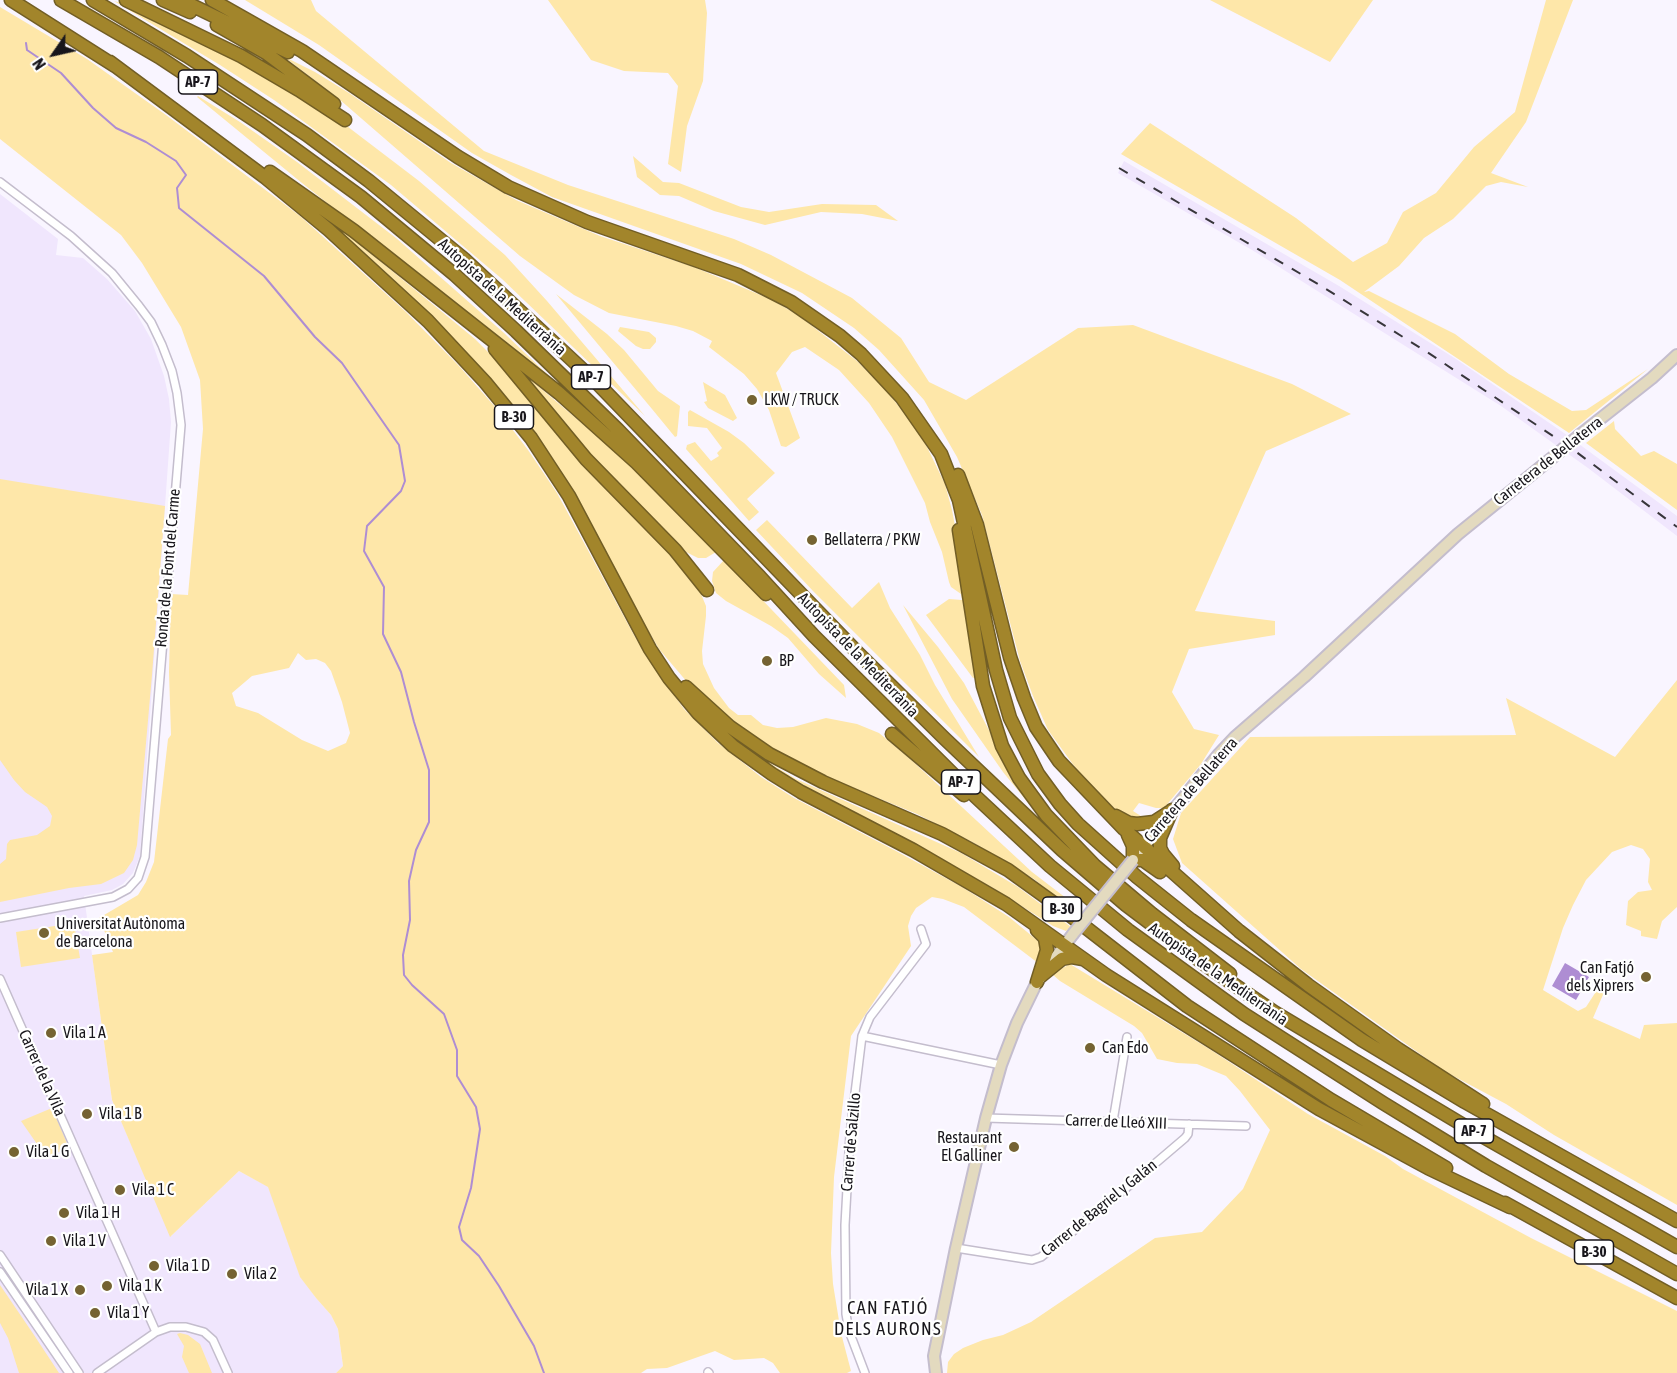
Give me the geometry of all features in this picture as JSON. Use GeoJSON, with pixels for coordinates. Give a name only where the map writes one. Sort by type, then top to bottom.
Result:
{"type":"FeatureCollection","features":[{"type":"Feature","properties":{"kind":"highway","name":"B-30"},"geometry":{"type":"LineString","coordinates":[[11,0],[110,62],[298,204],[362,259],[428,321],[485,382],[531,438],[584,521],[628,606],[658,653],[682,684],[712,713],[753,744],[823,782],[942,834],[1008,870],[1187,1006],[1331,1100],[1510,1207],[1677,1298]]}},
{"type":"Feature","properties":{"kind":"highway","name":"Autopista de la Mediterrània"},"geometry":{"type":"LineString","coordinates":[[61,0],[151,52],[228,102],[336,179],[424,249],[508,324],[596,408],[814,636],[924,747],[1019,838],[1128,930],[1295,1048],[1486,1166],[1677,1274]]}},
{"type":"Feature","properties":{"kind":"highway","name":"Autopista de la Mediterrània"},"geometry":{"type":"LineString","coordinates":[[93,0],[187,56],[307,135],[369,181],[464,259],[606,392],[856,651],[1025,815],[1126,905],[1207,966],[1274,1012],[1448,1116],[1677,1247]]}},
{"type":"Feature","properties":{"kind":"highway"},"geometry":{"type":"LineString","coordinates":[[126,0],[241,56],[346,117],[316,89],[266,53],[218,26],[163,0]]}},
{"type":"Feature","properties":{"kind":"highway"},"geometry":{"type":"LineString","coordinates":[[182,0],[281,49],[380,105]]}},
{"type":"Feature","properties":{"kind":"highway"},"geometry":{"type":"LineString","coordinates":[[212,0],[302,51],[482,172],[533,200],[587,222],[711,264],[764,287],[814,316],[891,377],[927,418],[946,449],[968,497],[1010,657],[1030,713],[1051,751],[1124,829],[1239,931],[1308,985],[1527,1138]]}},
{"type":"Feature","properties":{"kind":"highway"},"geometry":{"type":"LineString","coordinates":[[110,62],[177,104],[346,225],[559,393],[637,463],[758,587],[814,636]]}},
{"type":"Feature","properties":{"kind":"highway"},"geometry":{"type":"LineString","coordinates":[[455,311],[495,349],[586,459],[675,550],[707,590]]}},
{"type":"Feature","properties":{"kind":"highway"},"geometry":{"type":"LineString","coordinates":[[861,354],[902,398],[935,442],[947,466],[966,527],[1003,696],[1028,757],[1060,804],[1078,824],[1129,871],[1240,956],[1362,1040],[1527,1138],[1677,1221]]}},
{"type":"Feature","properties":{"kind":"highway"},"geometry":{"type":"LineString","coordinates":[[902,398],[938,460],[950,493],[960,537],[983,686],[1002,746],[1019,778],[1046,815],[1094,865],[1160,920],[1219,964],[1274,1012]]}},
{"type":"Feature","properties":{"kind":"highway"},"geometry":{"type":"LineString","coordinates":[[628,606],[650,649],[669,678],[698,713],[733,746],[801,792],[913,850],[1053,930],[1063,934],[1073,934],[1073,942],[1088,962]]}},
{"type":"Feature","properties":{"kind":"highway"},"geometry":{"type":"LineString","coordinates":[[892,734],[931,769],[1019,838]]}},
{"type":"Feature","properties":{"kind":"highway"},"geometry":{"type":"LineString","coordinates":[[1100,805],[1121,820],[1137,825],[1154,822],[1172,810]]}},
{"type":"Feature","properties":{"kind":"highway"},"geometry":{"type":"LineString","coordinates":[[1172,810],[1160,838],[1160,848],[1208,905]]}},
{"type":"Feature","properties":{"kind":"highway"},"geometry":{"type":"LineString","coordinates":[[1124,829],[1133,846],[1132,860],[1139,858],[1147,862],[1204,908],[1239,931]]}},
{"type":"Feature","properties":{"kind":"highway"},"geometry":{"type":"LineString","coordinates":[[1006,904],[1088,962],[1218,1047],[1319,1109],[1428,1168],[1510,1207]]}},
{"type":"Feature","properties":{"kind":"highway"},"geometry":{"type":"LineString","coordinates":[[1006,904],[1042,934],[1047,942],[1039,980]]}},
{"type":"Feature","properties":{"kind":"highway"},"geometry":{"type":"LineString","coordinates":[[1039,980],[1062,959],[1072,957],[1088,962]]}},
{"type":"Feature","properties":{"kind":"street","name":"Ronda de la Font del Carme"},"geometry":{"type":"LineString","coordinates":[[0,182],[70,236],[112,273],[151,322],[162,345],[177,393],[181,425],[145,857],[138,878],[128,889],[113,897],[0,918]]}},
{"type":"Feature","properties":{"kind":"street","name":"Carretera de Bellaterra"},"geometry":{"type":"LineString","coordinates":[[936,1373],[934,1356],[986,1118],[1001,1065],[1017,1023],[1039,980],[1172,810],[1235,737],[1304,677],[1458,534],[1652,378],[1677,355]]}},
{"type":"Feature","properties":{"kind":"street","name":"Carrer de Salzillo"},"geometry":{"type":"LineString","coordinates":[[865,1373],[849,1331],[846,1314],[845,1225],[850,1134],[862,1036],[870,1017],[926,944],[921,929]]}},
{"type":"Feature","properties":{"kind":"street","name":"Carrer de la Vila"},"geometry":{"type":"LineString","coordinates":[[0,979],[156,1332]]}},
{"type":"Feature","properties":{"kind":"street"},"geometry":{"type":"LineString","coordinates":[[862,1036],[1001,1065]]}},
{"type":"Feature","properties":{"kind":"street"},"geometry":{"type":"LineString","coordinates":[[1113,1121],[1127,1037]]}},
{"type":"Feature","properties":{"kind":"street","name":"Carrer de Lleó XIII"},"geometry":{"type":"LineString","coordinates":[[986,1118],[1246,1126]]}},
{"type":"Feature","properties":{"kind":"street","name":"Carrer de Bagriel y Galán"},"geometry":{"type":"LineString","coordinates":[[956,1248],[1032,1260],[1041,1257],[1185,1138],[1189,1124]]}},
{"type":"Feature","properties":{"kind":"street"},"geometry":{"type":"LineString","coordinates":[[0,1255],[79,1373]]}},
{"type":"Feature","properties":{"kind":"street"},"geometry":{"type":"LineString","coordinates":[[0,1272],[69,1373]]}},
{"type":"Feature","properties":{"kind":"street"},"geometry":{"type":"LineString","coordinates":[[97,1373],[156,1332],[170,1327],[186,1327],[204,1332],[213,1340],[228,1373]]}},
{"type":"Feature","properties":{"kind":"shaded area"},"geometry":{"type":"Polygon","coordinates":[[[245,0],[311,0],[316,11],[484,151],[568,185],[734,239],[771,255],[852,298],[901,338],[929,382],[966,400],[1078,328],[1133,325],[1292,384],[1351,414],[1266,451],[1195,611],[1275,621],[1275,635],[1189,649],[1172,692],[1194,729],[1219,735],[1201,764],[1164,808],[1139,803],[1133,811],[1144,818],[1139,819],[1127,817],[1114,808],[1080,774],[1048,730],[1033,696],[1020,661],[982,515],[957,457],[924,400],[879,350],[854,328],[802,293],[741,264],[552,197],[511,175],[472,153],[319,45],[245,0]]]}},
{"type":"Feature","properties":{"kind":"shaded area"},"geometry":{"type":"Polygon","coordinates":[[[548,0],[705,0],[707,13],[703,81],[687,126],[681,172],[668,164],[678,86],[668,73],[624,71],[591,60],[548,0]]]}},
{"type":"Feature","properties":{"kind":"shaded area"},"geometry":{"type":"Polygon","coordinates":[[[1210,0],[1373,0],[1330,62],[1210,0]]]}},
{"type":"Feature","properties":{"kind":"shaded area"},"geometry":{"type":"Polygon","coordinates":[[[1546,0],[1573,0],[1526,122],[1491,173],[1528,187],[1501,182],[1486,186],[1453,219],[1424,238],[1399,266],[1364,292],[1369,291],[1455,334],[1509,374],[1572,411],[1586,410],[1648,369],[1569,433],[1340,280],[1121,154],[1150,123],[1296,218],[1353,262],[1387,243],[1403,212],[1436,193],[1474,147],[1515,112],[1546,0]]]}},
{"type":"Feature","properties":{"kind":"shaded area"},"geometry":{"type":"Polygon","coordinates":[[[114,1],[128,5],[217,48],[335,117],[419,181],[505,255],[645,416],[502,279],[391,185],[274,100],[114,1]]]}},
{"type":"Feature","properties":{"kind":"shaded area"},"geometry":{"type":"Polygon","coordinates":[[[0,7],[87,59],[300,216],[406,312],[459,366],[496,408],[557,493],[635,637],[659,674],[684,709],[718,743],[761,777],[794,798],[962,887],[1009,917],[1042,946],[1038,963],[964,907],[932,897],[916,908],[911,916],[908,926],[911,946],[851,1036],[834,1177],[831,1253],[833,1284],[841,1333],[851,1371],[847,1373],[780,1373],[773,1363],[764,1358],[734,1360],[715,1351],[667,1368],[647,1369],[641,1373],[336,1373],[343,1366],[338,1329],[331,1315],[300,1277],[268,1187],[239,1171],[170,1237],[112,1100],[92,955],[113,952],[99,918],[138,895],[154,862],[168,739],[171,735],[169,672],[171,594],[188,595],[203,429],[200,380],[181,327],[142,263],[121,235],[0,139],[0,7]],[[298,653],[289,668],[252,676],[232,693],[236,706],[258,713],[302,740],[328,751],[346,743],[350,733],[331,671],[325,663],[316,659],[306,660],[298,653]]]}},
{"type":"Feature","properties":{"kind":"shaded area"},"geometry":{"type":"Polygon","coordinates":[[[283,56],[349,93],[451,163],[516,200],[600,236],[694,267],[770,299],[798,315],[857,361],[886,390],[914,426],[945,484],[958,542],[977,677],[973,678],[926,615],[949,599],[962,600],[961,594],[951,587],[949,582],[942,552],[925,503],[892,437],[869,403],[839,370],[805,347],[792,352],[776,373],[800,438],[786,447],[781,446],[769,410],[757,389],[744,374],[709,347],[712,341],[693,331],[676,326],[609,313],[574,295],[520,256],[339,99],[283,56]]]}},
{"type":"Feature","properties":{"kind":"shaded area"},"geometry":{"type":"Polygon","coordinates":[[[198,96],[297,162],[396,238],[504,333],[571,397],[297,179],[198,96]]]}},
{"type":"Feature","properties":{"kind":"shaded area"},"geometry":{"type":"Polygon","coordinates":[[[633,156],[663,182],[679,183],[741,207],[769,212],[822,204],[876,205],[898,221],[862,214],[821,212],[765,225],[714,211],[679,196],[660,195],[637,177],[633,156]]]}},
{"type":"Feature","properties":{"kind":"shaded area"},"geometry":{"type":"Polygon","coordinates":[[[1124,161],[1339,286],[1456,359],[1564,433],[1677,516],[1677,536],[1588,468],[1501,406],[1252,250],[1118,173],[1124,161]]]}},
{"type":"Feature","properties":{"kind":"shaded area","name":"Universitat Autònoma de Barcelona"},"geometry":{"type":"Polygon","coordinates":[[[0,194],[58,239],[56,255],[83,258],[107,279],[135,311],[151,339],[164,376],[169,399],[171,422],[140,856],[133,873],[123,884],[112,890],[84,896],[112,1100],[171,1236],[239,1171],[269,1187],[300,1276],[331,1315],[338,1329],[343,1366],[336,1373],[0,1373],[0,194]]]}},
{"type":"Feature","properties":{"kind":"shaded area"},"geometry":{"type":"Polygon","coordinates":[[[341,229],[475,339],[493,357],[593,476],[665,547],[701,594],[706,606],[703,664],[714,688],[729,708],[738,715],[751,715],[763,725],[777,728],[793,727],[826,718],[857,724],[879,733],[1032,872],[1083,911],[1079,916],[1034,879],[974,843],[917,814],[822,775],[759,742],[699,696],[659,649],[576,498],[548,455],[339,232],[341,229]]]}},
{"type":"Feature","properties":{"kind":"shaded area"},"geometry":{"type":"Polygon","coordinates":[[[556,294],[607,334],[624,350],[658,391],[680,406],[677,436],[675,437],[556,294]]]}},
{"type":"Feature","properties":{"kind":"shaded area"},"geometry":{"type":"Polygon","coordinates":[[[620,327],[649,332],[656,338],[656,342],[650,349],[643,349],[618,331],[620,327]]]}},
{"type":"Feature","properties":{"kind":"shaded area"},"geometry":{"type":"Polygon","coordinates":[[[525,375],[623,458],[716,552],[706,558],[698,558],[680,549],[607,476],[523,376],[525,375]]]}},
{"type":"Feature","properties":{"kind":"shaded area"},"geometry":{"type":"Polygon","coordinates":[[[703,382],[725,395],[737,418],[733,421],[708,408],[704,402],[707,401],[703,382]]]}},
{"type":"Feature","properties":{"kind":"shaded area"},"geometry":{"type":"Polygon","coordinates":[[[690,410],[744,443],[775,473],[747,499],[759,512],[749,521],[686,449],[687,445],[695,442],[711,461],[719,456],[717,453],[722,448],[707,428],[688,426],[690,410]]]}},
{"type":"Feature","properties":{"kind":"shaded area"},"geometry":{"type":"Polygon","coordinates":[[[1614,421],[1615,429],[1641,456],[1654,451],[1677,464],[1677,510],[1586,443],[1614,421]]]}},
{"type":"Feature","properties":{"kind":"shaded area"},"geometry":{"type":"Polygon","coordinates":[[[0,479],[165,506],[137,845],[133,860],[124,873],[101,884],[0,902],[0,864],[6,859],[7,844],[10,840],[37,835],[50,826],[52,816],[47,807],[25,792],[0,760],[0,479]]]}},
{"type":"Feature","properties":{"kind":"shaded area"},"geometry":{"type":"Polygon","coordinates":[[[767,520],[852,608],[879,582],[890,608],[979,757],[813,591],[756,530],[767,520]]]}},
{"type":"Feature","properties":{"kind":"shaded area"},"geometry":{"type":"Polygon","coordinates":[[[724,560],[844,685],[846,698],[819,674],[788,638],[716,593],[712,581],[713,572],[724,560]]]}},
{"type":"Feature","properties":{"kind":"shaded area"},"geometry":{"type":"Polygon","coordinates":[[[903,605],[964,683],[1010,770],[1031,802],[1029,804],[1003,772],[952,699],[903,605]]]}},
{"type":"Feature","properties":{"kind":"shaded area"},"geometry":{"type":"Polygon","coordinates":[[[1677,680],[1677,907],[1662,921],[1657,939],[1641,936],[1641,931],[1626,925],[1628,901],[1638,892],[1652,890],[1648,882],[1650,859],[1643,849],[1631,845],[1612,852],[1586,880],[1573,905],[1543,990],[1578,1011],[1586,1007],[1599,987],[1605,990],[1593,1018],[1640,1039],[1644,1025],[1677,1023],[1677,1205],[1554,1135],[1506,1104],[1444,1071],[1301,969],[1182,863],[1173,839],[1181,813],[1250,737],[1516,735],[1506,698],[1615,757],[1677,680]]]}},
{"type":"Feature","properties":{"kind":"shaded area"},"geometry":{"type":"Polygon","coordinates":[[[748,750],[796,779],[961,853],[1018,887],[1071,927],[1066,931],[1053,926],[993,888],[792,782],[748,750]]]}},
{"type":"Feature","properties":{"kind":"shaded area"},"geometry":{"type":"Polygon","coordinates":[[[74,923],[80,958],[21,967],[16,932],[74,923]]]}},
{"type":"Feature","properties":{"kind":"shaded area"},"geometry":{"type":"Polygon","coordinates":[[[1565,963],[1589,977],[1576,1000],[1552,986],[1565,963]]]}},
{"type":"Feature","properties":{"kind":"shaded area"},"geometry":{"type":"Polygon","coordinates":[[[1070,964],[1211,1050],[1308,1114],[1385,1156],[1403,1169],[1531,1238],[1677,1311],[1677,1373],[947,1373],[948,1362],[963,1348],[1003,1335],[1031,1322],[1155,1238],[1202,1232],[1243,1189],[1270,1130],[1226,1076],[1197,1064],[1157,1059],[1142,1033],[1134,1026],[1052,974],[1070,964]]]}},
{"type":"Feature","properties":{"kind":"shaded area"},"geometry":{"type":"Polygon","coordinates":[[[52,1108],[69,1148],[46,1157],[21,1121],[52,1108]]]}},
{"type":"Feature","properties":{"kind":"shaded area"},"geometry":{"type":"Polygon","coordinates":[[[0,1285],[59,1373],[19,1373],[8,1338],[0,1323],[0,1285]]]}},
{"type":"Feature","properties":{"kind":"shaded area"},"geometry":{"type":"Polygon","coordinates":[[[177,1334],[188,1335],[200,1344],[212,1373],[189,1373],[182,1357],[184,1346],[177,1334]]]}},
{"type":"Feature","properties":{"kind":"waterway"},"geometry":{"type":"LineString","coordinates":[[26,43],[27,50],[61,73],[93,108],[116,128],[146,142],[176,161],[186,175],[177,188],[179,208],[264,276],[315,337],[342,363],[399,445],[405,481],[401,491],[367,526],[364,551],[384,587],[383,634],[401,672],[429,770],[429,822],[416,850],[409,881],[410,920],[403,955],[404,975],[444,1014],[457,1050],[457,1076],[476,1107],[480,1129],[471,1188],[459,1227],[462,1240],[479,1256],[499,1286],[534,1346],[544,1373]]}},
{"type":"Feature","properties":{"kind":"railway"},"geometry":{"type":"LineString","coordinates":[[1119,168],[1318,284],[1427,352],[1571,448],[1677,527]]}},
{"type":"Feature","properties":{"kind":"place","name":"LKW / TRUCK"},"geometry":{"type":"Point","coordinates":[752,400]}},
{"type":"Feature","properties":{"kind":"place","name":"Bellaterra / PKW"},"geometry":{"type":"Point","coordinates":[812,540]}},
{"type":"Feature","properties":{"kind":"place","name":"BP"},"geometry":{"type":"Point","coordinates":[767,661]}},
{"type":"Feature","properties":{"kind":"place","name":"Universitat Autònoma de Barcelona"},"geometry":{"type":"Point","coordinates":[44,933]}},
{"type":"Feature","properties":{"kind":"place","name":"Can Fatjó dels Xiprers"},"geometry":{"type":"Point","coordinates":[1646,977]}},
{"type":"Feature","properties":{"kind":"place","name":"Vila 1 A"},"geometry":{"type":"Point","coordinates":[51,1033]}},
{"type":"Feature","properties":{"kind":"place","name":"Can Edo"},"geometry":{"type":"Point","coordinates":[1090,1048]}},
{"type":"Feature","properties":{"kind":"place","name":"Vila 1 B"},"geometry":{"type":"Point","coordinates":[87,1114]}},
{"type":"Feature","properties":{"kind":"place","name":"Restaurant El Galliner"},"geometry":{"type":"Point","coordinates":[1014,1147]}},
{"type":"Feature","properties":{"kind":"place","name":"Vila 1 G"},"geometry":{"type":"Point","coordinates":[14,1152]}},
{"type":"Feature","properties":{"kind":"place","name":"Vila 1 C"},"geometry":{"type":"Point","coordinates":[120,1190]}},
{"type":"Feature","properties":{"kind":"place","name":"Vila 1 H"},"geometry":{"type":"Point","coordinates":[64,1213]}},
{"type":"Feature","properties":{"kind":"place","name":"Vila 1 V"},"geometry":{"type":"Point","coordinates":[51,1241]}},
{"type":"Feature","properties":{"kind":"place","name":"Vila 1 D"},"geometry":{"type":"Point","coordinates":[154,1266]}},
{"type":"Feature","properties":{"kind":"place","name":"Vila 2"},"geometry":{"type":"Point","coordinates":[232,1274]}},
{"type":"Feature","properties":{"kind":"place","name":"Vila 1 K"},"geometry":{"type":"Point","coordinates":[107,1286]}},
{"type":"Feature","properties":{"kind":"place","name":"Vila 1 X"},"geometry":{"type":"Point","coordinates":[80,1290]}},
{"type":"Feature","properties":{"kind":"place","name":"Vila 1 Y"},"geometry":{"type":"Point","coordinates":[95,1313]}},
{"type":"Feature","properties":{"kind":"district","name":"CAN FATJÓ DELS AURONS"},"geometry":{"type":"Point","coordinates":[888,1318]}}]}
